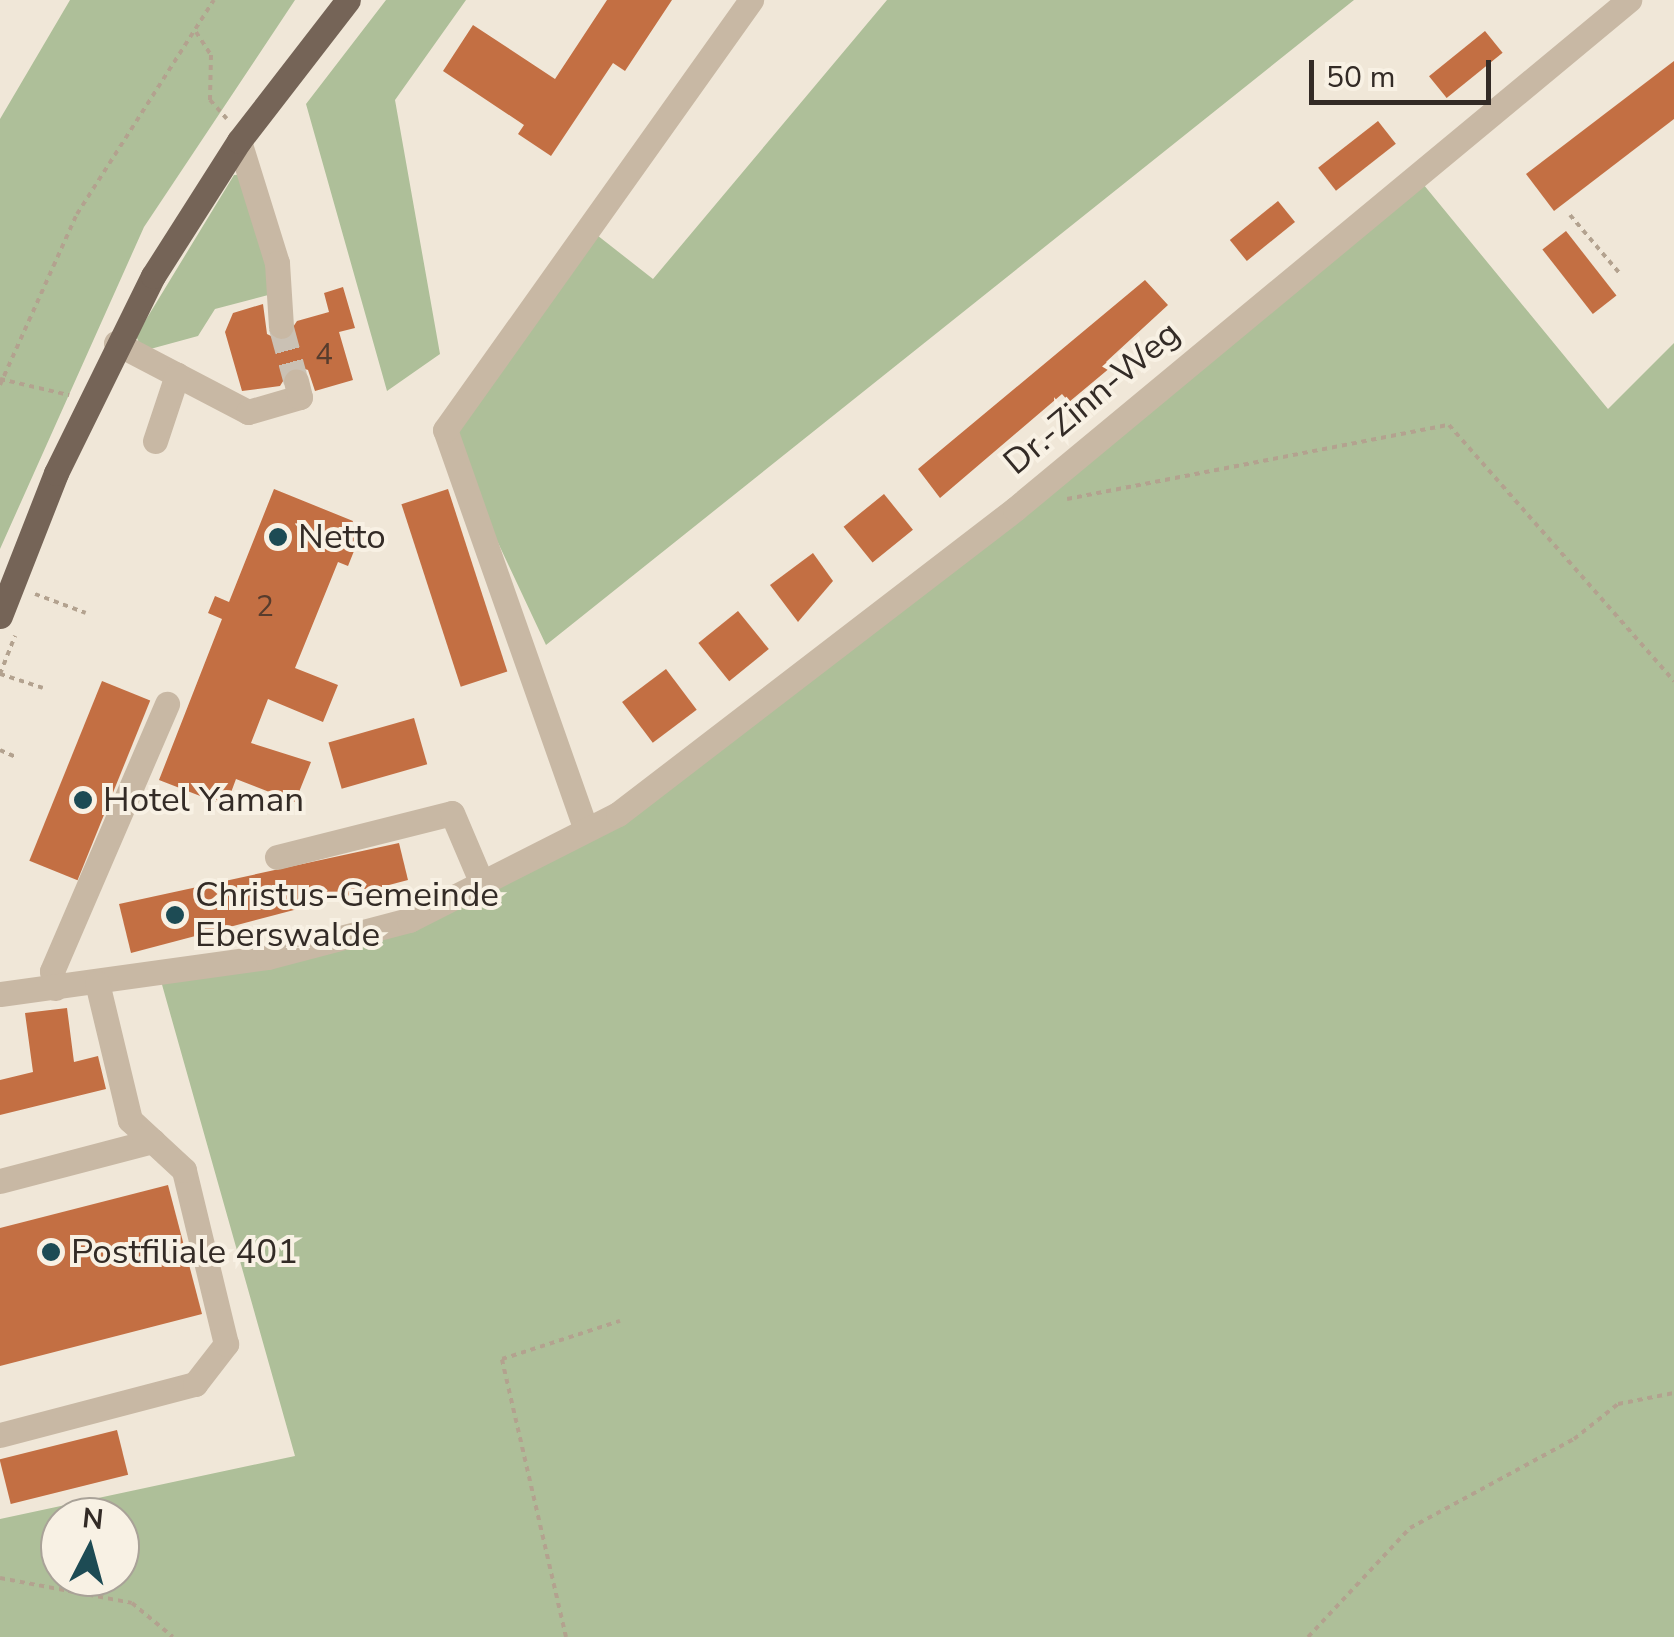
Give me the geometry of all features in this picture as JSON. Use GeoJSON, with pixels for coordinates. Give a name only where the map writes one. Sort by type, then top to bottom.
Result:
{"type":"FeatureCollection","features":[{"type":"Feature","properties":{"kind":"main road"},"geometry":{"type":"LineString","coordinates":[[10,620],[89,402],[116,343],[239,140],[348,0]]}},
{"type":"Feature","properties":{"kind":"street"},"geometry":{"type":"LineString","coordinates":[[585,827],[445,430],[750,0]]}},
{"type":"Feature","properties":{"kind":"street","name":"Dr.-Zinn-Weg"},"geometry":{"type":"LineString","coordinates":[[0,994],[268,956],[409,920],[482,886],[585,827],[618,814],[1015,508],[1628,0]]}},
{"type":"Feature","properties":{"kind":"street"},"geometry":{"type":"LineString","coordinates":[[239,140],[277,263],[281,326]]}},
{"type":"Feature","properties":{"kind":"street"},"geometry":{"type":"LineString","coordinates":[[116,343],[248,412],[300,397],[296,381]]}},
{"type":"Feature","properties":{"kind":"street"},"geometry":{"type":"LineString","coordinates":[[154,442],[177,375]]}},
{"type":"Feature","properties":{"kind":"street"},"geometry":{"type":"LineString","coordinates":[[55,988],[52,971],[167,704]]}},
{"type":"Feature","properties":{"kind":"street"},"geometry":{"type":"LineString","coordinates":[[278,857],[452,813],[482,886]]}},
{"type":"Feature","properties":{"kind":"street"},"geometry":{"type":"LineString","coordinates":[[0,1435],[195,1384],[226,1344],[184,1170],[130,1120],[97,983]]}},
{"type":"Feature","properties":{"kind":"street"},"geometry":{"type":"LineString","coordinates":[[0,1182],[152,1141]]}},
{"type":"Feature","properties":{"kind":"path"},"geometry":{"type":"LineString","coordinates":[[0,382],[77,214],[214,0]]}},
{"type":"Feature","properties":{"kind":"path"},"geometry":{"type":"LineString","coordinates":[[194,31],[208,43],[212,106],[239,140]]}},
{"type":"Feature","properties":{"kind":"path"},"geometry":{"type":"LineString","coordinates":[[1570,215],[1622,275]]}},
{"type":"Feature","properties":{"kind":"path"},"geometry":{"type":"LineString","coordinates":[[6,373],[89,402]]}},
{"type":"Feature","properties":{"kind":"path"},"geometry":{"type":"LineString","coordinates":[[1015,508],[1449,425],[1674,681]]}},
{"type":"Feature","properties":{"kind":"path"},"geometry":{"type":"LineString","coordinates":[[26,609],[32,593],[86,613]]}},
{"type":"Feature","properties":{"kind":"path"},"geometry":{"type":"LineString","coordinates":[[10,620],[0,674],[43,688]]}},
{"type":"Feature","properties":{"kind":"path"},"geometry":{"type":"LineString","coordinates":[[0,750],[16,757]]}},
{"type":"Feature","properties":{"kind":"path"},"geometry":{"type":"LineString","coordinates":[[566,1637],[502,1359],[620,1321]]}},
{"type":"Feature","properties":{"kind":"path"},"geometry":{"type":"LineString","coordinates":[[1308,1637],[1410,1528],[1574,1439],[1618,1404],[1674,1393]]}},
{"type":"Feature","properties":{"kind":"path"},"geometry":{"type":"LineString","coordinates":[[0,1578],[132,1603],[173,1637]]}},
{"type":"Feature","properties":{"kind":"green space"},"geometry":{"type":"Polygon","coordinates":[[[70,0],[295,0],[144,227],[0,549],[0,119],[70,0]]]}},
{"type":"Feature","properties":{"kind":"green space"},"geometry":{"type":"Polygon","coordinates":[[[386,0],[466,0],[395,100],[440,354],[387,391],[306,104],[386,0]]]}},
{"type":"Feature","properties":{"kind":"green space"},"geometry":{"type":"Polygon","coordinates":[[[887,0],[1354,0],[546,645],[445,430],[588,228],[653,279],[887,0]]]}},
{"type":"Feature","properties":{"kind":"green space"},"geometry":{"type":"Polygon","coordinates":[[[1414,173],[1608,409],[1674,343],[1674,1637],[0,1637],[0,1519],[40,1510],[40,1597],[140,1597],[140,1497],[103,1497],[295,1456],[159,974],[409,920],[618,814],[1414,173]]]}},
{"type":"Feature","properties":{"kind":"green space"},"geometry":{"type":"Polygon","coordinates":[[[246,174],[272,294],[215,309],[198,336],[143,351],[136,336],[234,175],[246,174]]]}},
{"type":"Feature","properties":{"kind":"building"},"geometry":{"type":"Polygon","coordinates":[[[607,0],[672,0],[625,71],[613,63],[551,156],[518,134],[524,125],[443,71],[473,25],[555,79],[607,0]]]}},
{"type":"Feature","properties":{"kind":"building"},"geometry":{"type":"Polygon","coordinates":[[[1485,31],[1503,53],[1447,98],[1429,76],[1485,31]]]}},
{"type":"Feature","properties":{"kind":"building"},"geometry":{"type":"Polygon","coordinates":[[[1674,61],[1674,119],[1554,211],[1526,174],[1674,61]]]}},
{"type":"Feature","properties":{"kind":"building"},"geometry":{"type":"Polygon","coordinates":[[[1378,121],[1396,144],[1336,191],[1318,168],[1378,121]]]}},
{"type":"Feature","properties":{"kind":"building"},"geometry":{"type":"Polygon","coordinates":[[[1278,201],[1295,222],[1247,261],[1230,240],[1278,201]]]}},
{"type":"Feature","properties":{"kind":"building"},"geometry":{"type":"Polygon","coordinates":[[[1566,231],[1616,296],[1593,314],[1542,249],[1566,231]]]}},
{"type":"Feature","properties":{"kind":"building"},"geometry":{"type":"Polygon","coordinates":[[[1145,280],[1168,305],[1106,362],[1111,367],[1069,402],[1062,394],[940,498],[918,469],[1145,280]]]}},
{"type":"Feature","properties":{"kind":"building"},"geometry":{"type":"Polygon","coordinates":[[[343,287],[355,328],[339,332],[353,380],[315,391],[308,370],[293,365],[280,386],[242,391],[225,332],[233,313],[263,304],[267,334],[283,342],[297,321],[329,312],[324,293],[343,287]]]}},
{"type":"Feature","properties":{"kind":"building"},"geometry":{"type":"Polygon","coordinates":[[[274,489],[353,521],[349,532],[360,536],[348,566],[338,562],[295,668],[338,685],[323,722],[268,699],[251,743],[311,762],[295,802],[236,779],[226,806],[159,780],[222,619],[208,613],[215,596],[229,602],[274,489]]]}},
{"type":"Feature","properties":{"kind":"building"},"geometry":{"type":"Polygon","coordinates":[[[448,489],[507,672],[461,687],[401,504],[448,489]]]}},
{"type":"Feature","properties":{"kind":"building"},"geometry":{"type":"Polygon","coordinates":[[[884,494],[913,530],[873,562],[844,527],[884,494]]]}},
{"type":"Feature","properties":{"kind":"building"},"geometry":{"type":"Polygon","coordinates":[[[813,553],[833,581],[798,622],[770,585],[813,553]]]}},
{"type":"Feature","properties":{"kind":"building"},"geometry":{"type":"Polygon","coordinates":[[[738,611],[769,649],[729,681],[698,643],[738,611]]]}},
{"type":"Feature","properties":{"kind":"building"},"geometry":{"type":"Polygon","coordinates":[[[666,669],[697,710],[653,743],[622,702],[666,669]]]}},
{"type":"Feature","properties":{"kind":"building"},"geometry":{"type":"Polygon","coordinates":[[[102,681],[150,700],[78,880],[29,861],[102,681]]]}},
{"type":"Feature","properties":{"kind":"building"},"geometry":{"type":"Polygon","coordinates":[[[414,718],[427,764],[342,789],[328,743],[414,718]]]}},
{"type":"Feature","properties":{"kind":"building"},"geometry":{"type":"Polygon","coordinates":[[[399,843],[408,880],[131,953],[119,904],[399,843]]]}},
{"type":"Feature","properties":{"kind":"building"},"geometry":{"type":"Polygon","coordinates":[[[67,1008],[74,1062],[98,1056],[106,1089],[0,1115],[0,1080],[33,1072],[25,1013],[67,1008]]]}},
{"type":"Feature","properties":{"kind":"building"},"geometry":{"type":"Polygon","coordinates":[[[168,1185],[202,1314],[0,1366],[0,1228],[168,1185]]]}},
{"type":"Feature","properties":{"kind":"building"},"geometry":{"type":"Polygon","coordinates":[[[117,1430],[128,1475],[11,1504],[0,1459],[117,1430]]]}},
{"type":"Feature","properties":{"kind":"tunnel"},"geometry":{"type":"LineString","coordinates":[[281,326],[296,381]]}},
{"type":"Feature","properties":{"kind":"place","name":"Netto"},"geometry":{"type":"Point","coordinates":[278,537]}},
{"type":"Feature","properties":{"kind":"place","name":"Hotel Yaman"},"geometry":{"type":"Point","coordinates":[83,800]}},
{"type":"Feature","properties":{"kind":"place","name":"Christus-Gemeinde Eberswalde"},"geometry":{"type":"Point","coordinates":[175,915]}},
{"type":"Feature","properties":{"kind":"place","name":"Postfiliale 401"},"geometry":{"type":"Point","coordinates":[51,1252]}}]}
